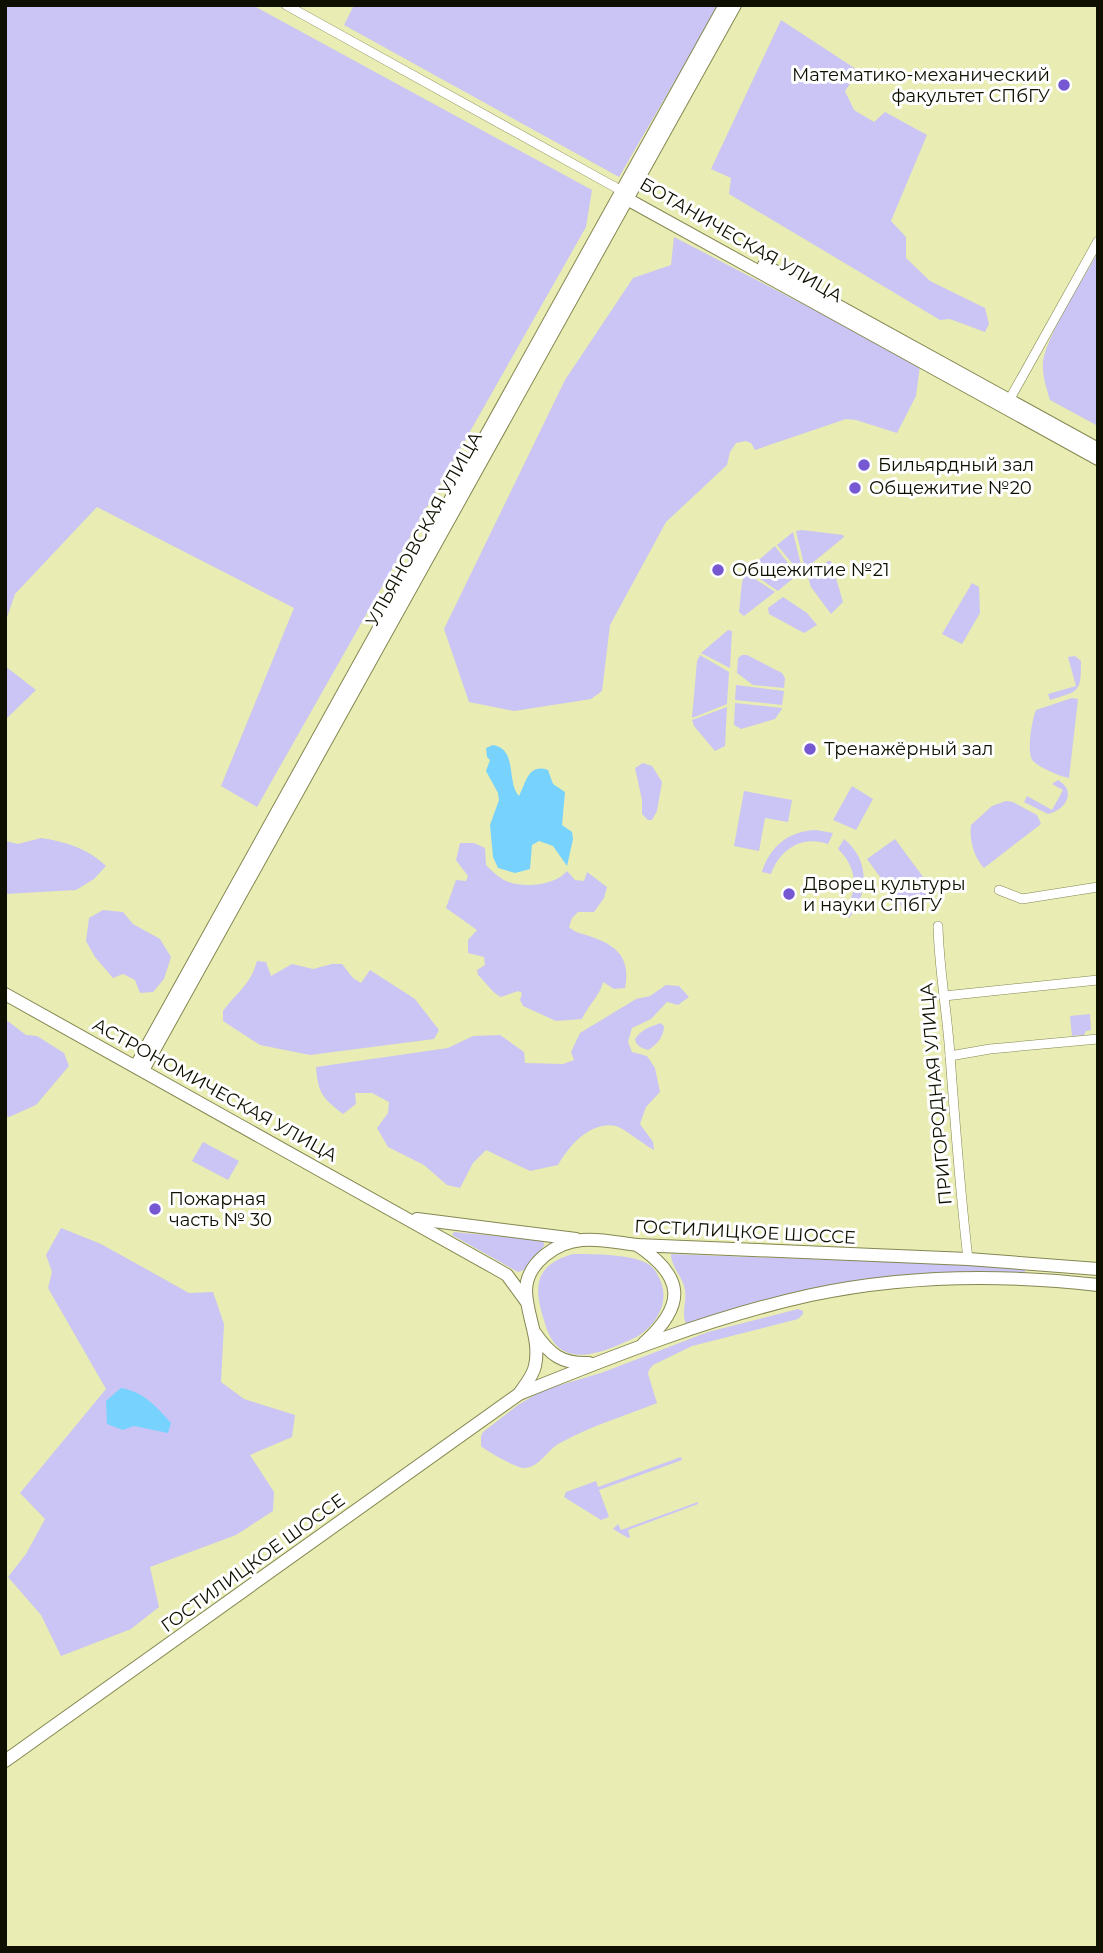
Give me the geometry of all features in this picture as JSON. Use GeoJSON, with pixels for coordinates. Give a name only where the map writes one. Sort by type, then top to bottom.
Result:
{"type":"FeatureCollection","features":[{"type":"Feature","properties":{"kind":"main road","name":"УЛЬЯНОВСКАЯ УЛИЦА"},"geometry":{"type":"LineString","coordinates":[[627,194],[725,5]]}},
{"type":"Feature","properties":{"kind":"main road","name":"УЛЬЯНОВСКАЯ УЛИЦА"},"geometry":{"type":"LineString","coordinates":[[139,1068],[735,5]]}},
{"type":"Feature","properties":{"kind":"main road","name":"БОТАНИЧЕСКАЯ УЛИЦА"},"geometry":{"type":"LineString","coordinates":[[627,194],[1007,404],[1098,459]]}},
{"type":"Feature","properties":{"kind":"main road","name":"БОТАНИЧЕСКАЯ УЛИЦА"},"geometry":{"type":"LineString","coordinates":[[1007,404],[1098,449]]}},
{"type":"Feature","properties":{"kind":"main road","name":"АСТРОНОМИЧЕСКАЯ УЛИЦА"},"geometry":{"type":"LineString","coordinates":[[5,994],[507,1275],[528,1304]]}},
{"type":"Feature","properties":{"kind":"main road","name":"АСТРОНОМИЧЕСКАЯ УЛИЦА"},"geometry":{"type":"LineString","coordinates":[[407,1217],[428,1223],[583,1240]]}},
{"type":"Feature","properties":{"kind":"main road","name":"ГОСТИЛИЦКОЕ ШОССЕ"},"geometry":{"type":"LineString","coordinates":[[519,1394],[533,1373],[536,1363],[535,1332],[526,1290],[528,1278],[541,1258],[552,1250],[583,1240],[637,1245],[968,1259],[1098,1269]]}},
{"type":"Feature","properties":{"kind":"main road"},"geometry":{"type":"LineString","coordinates":[[637,1245],[655,1256],[664,1266],[674,1287],[673,1308],[663,1325],[639,1348]]}},
{"type":"Feature","properties":{"kind":"main road","name":"ГОСТИЛИЦКОЕ ШОССЕ"},"geometry":{"type":"LineString","coordinates":[[6,1760],[519,1394],[639,1348],[737,1315],[811,1295],[884,1283],[970,1278],[1098,1285]]}},
{"type":"Feature","properties":{"kind":"main road"},"geometry":{"type":"LineString","coordinates":[[535,1332],[543,1345],[570,1363],[600,1362]]}},
{"type":"Feature","properties":{"kind":"street"},"geometry":{"type":"LineString","coordinates":[[286,5],[627,194]]}},
{"type":"Feature","properties":{"kind":"street"},"geometry":{"type":"LineString","coordinates":[[1007,404],[1098,241]]}},
{"type":"Feature","properties":{"kind":"street"},"geometry":{"type":"LineString","coordinates":[[999,890],[1022,898],[1098,887]]}},
{"type":"Feature","properties":{"kind":"street","name":"ПРИГОРОДНАЯ УЛИЦА"},"geometry":{"type":"LineString","coordinates":[[937,926],[968,1259]]}},
{"type":"Feature","properties":{"kind":"street"},"geometry":{"type":"LineString","coordinates":[[944,996],[1098,980]]}},
{"type":"Feature","properties":{"kind":"street"},"geometry":{"type":"LineString","coordinates":[[950,1056],[990,1049],[1098,1039]]}},
{"type":"Feature","properties":{"kind":"shaded area"},"geometry":{"type":"Polygon","coordinates":[[[5,5],[252,5],[592,190],[586,227],[257,807],[221,786],[294,608],[97,507],[15,594],[5,623],[5,5]]]}},
{"type":"Feature","properties":{"kind":"shaded area"},"geometry":{"type":"Polygon","coordinates":[[[354,5],[719,5],[619,177],[344,25],[354,5]]]}},
{"type":"Feature","properties":{"kind":"shaded area"},"geometry":{"type":"Polygon","coordinates":[[[781,20],[859,71],[845,91],[854,110],[874,122],[885,112],[927,135],[891,221],[906,237],[906,258],[930,281],[985,308],[989,324],[985,332],[950,319],[940,320],[729,194],[731,178],[711,169],[781,20]]]}},
{"type":"Feature","properties":{"kind":"shaded area"},"geometry":{"type":"Polygon","coordinates":[[[674,237],[920,365],[916,396],[897,433],[846,419],[755,450],[751,443],[746,441],[736,443],[730,452],[727,465],[666,522],[610,625],[602,691],[591,699],[514,711],[469,702],[444,629],[565,380],[633,278],[671,265],[674,237]]]}},
{"type":"Feature","properties":{"kind":"shaded area"},"geometry":{"type":"Polygon","coordinates":[[[1098,252],[1098,426],[1050,400],[1043,362],[1058,323],[1098,252]]]}},
{"type":"Feature","properties":{"kind":"shaded area"},"geometry":{"type":"Polygon","coordinates":[[[796,531],[844,537],[805,569],[796,531]]]}},
{"type":"Feature","properties":{"kind":"shaded area"},"geometry":{"type":"Polygon","coordinates":[[[793,532],[801,565],[797,569],[777,545],[793,532]]]}},
{"type":"Feature","properties":{"kind":"shaded area"},"geometry":{"type":"Polygon","coordinates":[[[775,546],[797,575],[778,591],[747,570],[775,546]]]}},
{"type":"Feature","properties":{"kind":"shaded area"},"geometry":{"type":"Polygon","coordinates":[[[831,561],[843,602],[831,614],[811,587],[808,577],[831,561]]]}},
{"type":"Feature","properties":{"kind":"shaded area"},"geometry":{"type":"Polygon","coordinates":[[[746,573],[775,592],[744,616],[739,612],[742,582],[746,573]]]}},
{"type":"Feature","properties":{"kind":"shaded area"},"geometry":{"type":"Polygon","coordinates":[[[972,583],[979,587],[980,613],[962,644],[942,634],[972,583]]]}},
{"type":"Feature","properties":{"kind":"shaded area"},"geometry":{"type":"Polygon","coordinates":[[[783,597],[807,613],[817,625],[804,633],[769,614],[768,608],[783,597]]]}},
{"type":"Feature","properties":{"kind":"shaded area"},"geometry":{"type":"Polygon","coordinates":[[[728,630],[732,631],[730,668],[701,653],[728,630]]]}},
{"type":"Feature","properties":{"kind":"shaded area"},"geometry":{"type":"Polygon","coordinates":[[[700,655],[729,672],[727,704],[692,718],[697,661],[700,655]]]}},
{"type":"Feature","properties":{"kind":"shaded area"},"geometry":{"type":"Polygon","coordinates":[[[742,655],[782,673],[785,678],[784,688],[753,685],[737,673],[738,658],[742,655]]]}},
{"type":"Feature","properties":{"kind":"shaded area"},"geometry":{"type":"Polygon","coordinates":[[[1075,656],[1081,661],[1079,685],[1073,692],[1050,700],[1048,694],[1076,686],[1068,657],[1075,656]]]}},
{"type":"Feature","properties":{"kind":"shaded area"},"geometry":{"type":"Polygon","coordinates":[[[5,666],[36,690],[5,720],[5,666]]]}},
{"type":"Feature","properties":{"kind":"shaded area"},"geometry":{"type":"Polygon","coordinates":[[[736,685],[784,691],[782,705],[735,700],[736,685]]]}},
{"type":"Feature","properties":{"kind":"shaded area"},"geometry":{"type":"Polygon","coordinates":[[[1072,698],[1078,699],[1069,778],[1033,761],[1030,744],[1036,710],[1072,698]]]}},
{"type":"Feature","properties":{"kind":"shaded area"},"geometry":{"type":"Polygon","coordinates":[[[735,703],[782,709],[775,719],[741,729],[734,725],[735,703]]]}},
{"type":"Feature","properties":{"kind":"shaded area"},"geometry":{"type":"Polygon","coordinates":[[[727,707],[725,746],[715,751],[692,720],[727,707]]]}},
{"type":"Feature","properties":{"kind":"shaded area"},"geometry":{"type":"Polygon","coordinates":[[[643,763],[652,766],[662,782],[657,811],[652,820],[642,814],[642,800],[635,768],[643,763]]]}},
{"type":"Feature","properties":{"kind":"shaded area"},"geometry":{"type":"Polygon","coordinates":[[[1058,780],[1064,784],[1068,795],[1060,809],[1048,814],[1024,802],[1027,796],[1052,810],[1063,790],[1052,784],[1058,780]]]}},
{"type":"Feature","properties":{"kind":"shaded area"},"geometry":{"type":"Polygon","coordinates":[[[852,786],[873,799],[856,830],[833,820],[852,786]]]}},
{"type":"Feature","properties":{"kind":"shaded area"},"geometry":{"type":"Polygon","coordinates":[[[744,791],[792,800],[788,822],[765,818],[759,851],[734,846],[744,791]]]}},
{"type":"Feature","properties":{"kind":"shaded area"},"geometry":{"type":"Polygon","coordinates":[[[1006,801],[1037,815],[1041,824],[984,868],[973,848],[971,825],[992,806],[1006,801]]]}},
{"type":"Feature","properties":{"kind":"shaded area"},"geometry":{"type":"Polygon","coordinates":[[[816,830],[833,833],[828,844],[809,841],[793,846],[780,858],[771,874],[762,872],[770,855],[782,842],[797,833],[816,830]]]}},
{"type":"Feature","properties":{"kind":"shaded area"},"geometry":{"type":"Polygon","coordinates":[[[41,838],[76,847],[106,866],[94,879],[76,890],[5,894],[5,841],[18,844],[41,838]]]}},
{"type":"Feature","properties":{"kind":"shaded area"},"geometry":{"type":"Polygon","coordinates":[[[844,839],[859,857],[864,877],[856,909],[849,918],[842,912],[852,897],[854,880],[849,864],[838,849],[844,839]]]}},
{"type":"Feature","properties":{"kind":"shaded area"},"geometry":{"type":"Polygon","coordinates":[[[895,839],[935,893],[907,914],[867,859],[895,839]]]}},
{"type":"Feature","properties":{"kind":"shaded area"},"geometry":{"type":"Polygon","coordinates":[[[460,843],[474,843],[485,848],[486,865],[499,877],[511,883],[546,883],[567,871],[575,880],[584,881],[587,872],[607,887],[604,898],[594,912],[578,912],[569,927],[607,944],[620,954],[626,968],[625,988],[614,989],[603,982],[582,1019],[556,1021],[523,1006],[520,1000],[522,993],[518,991],[501,997],[494,992],[478,975],[477,970],[485,965],[484,957],[468,953],[468,940],[477,930],[446,908],[456,880],[466,881],[468,876],[456,860],[460,843]]]}},
{"type":"Feature","properties":{"kind":"shaded area"},"geometry":{"type":"Polygon","coordinates":[[[103,910],[123,912],[133,924],[160,939],[171,957],[164,979],[153,992],[140,993],[135,980],[123,974],[113,978],[95,957],[86,941],[89,918],[103,910]]]}},
{"type":"Feature","properties":{"kind":"shaded area"},"geometry":{"type":"Polygon","coordinates":[[[257,961],[266,962],[271,976],[292,964],[313,969],[342,964],[353,978],[361,983],[370,970],[415,999],[439,1030],[434,1039],[310,1055],[260,1045],[223,1021],[223,1011],[247,983],[257,961]]]}},
{"type":"Feature","properties":{"kind":"shaded area"},"geometry":{"type":"Polygon","coordinates":[[[666,985],[679,986],[689,997],[678,1005],[667,1002],[651,1019],[632,1028],[628,1042],[632,1052],[647,1056],[655,1068],[660,1092],[646,1107],[640,1124],[653,1142],[654,1150],[619,1127],[606,1125],[581,1136],[558,1165],[530,1171],[486,1150],[473,1163],[460,1188],[447,1185],[424,1165],[388,1147],[377,1128],[388,1113],[389,1102],[372,1093],[355,1093],[356,1104],[343,1114],[320,1090],[316,1067],[448,1048],[473,1036],[500,1035],[524,1052],[525,1063],[563,1064],[574,1060],[571,1052],[580,1033],[636,999],[650,996],[666,985]]]}},
{"type":"Feature","properties":{"kind":"shaded area"},"geometry":{"type":"Polygon","coordinates":[[[1090,1014],[1091,1030],[1084,1035],[1072,1036],[1070,1016],[1090,1014]]]}},
{"type":"Feature","properties":{"kind":"shaded area"},"geometry":{"type":"Polygon","coordinates":[[[5,1019],[26,1035],[37,1036],[64,1053],[69,1066],[36,1105],[9,1117],[5,1116],[5,1019]]]}},
{"type":"Feature","properties":{"kind":"shaded area"},"geometry":{"type":"Polygon","coordinates":[[[660,1023],[664,1030],[657,1043],[648,1050],[638,1045],[635,1039],[638,1035],[660,1023]]]}},
{"type":"Feature","properties":{"kind":"shaded area"},"geometry":{"type":"Polygon","coordinates":[[[203,1142],[239,1161],[228,1180],[192,1161],[203,1142]]]}},
{"type":"Feature","properties":{"kind":"shaded area"},"geometry":{"type":"Polygon","coordinates":[[[61,1228],[101,1244],[189,1293],[213,1292],[224,1324],[221,1382],[244,1399],[295,1415],[292,1437],[250,1455],[274,1492],[273,1511],[236,1535],[150,1567],[159,1607],[131,1629],[61,1656],[41,1615],[8,1577],[26,1554],[45,1519],[20,1493],[106,1389],[48,1288],[52,1272],[46,1255],[61,1228]]]}},
{"type":"Feature","properties":{"kind":"shaded area"},"geometry":{"type":"Polygon","coordinates":[[[454,1232],[539,1240],[544,1246],[524,1270],[518,1272],[452,1235],[454,1232]]]}},
{"type":"Feature","properties":{"kind":"shaded area"},"geometry":{"type":"Polygon","coordinates":[[[573,1254],[622,1256],[641,1261],[653,1268],[662,1286],[663,1295],[659,1314],[654,1322],[639,1335],[609,1349],[580,1355],[561,1350],[550,1337],[538,1287],[540,1278],[551,1264],[573,1254]]]}},
{"type":"Feature","properties":{"kind":"shaded area"},"geometry":{"type":"Polygon","coordinates":[[[671,1254],[1025,1267],[1025,1274],[909,1274],[845,1284],[686,1324],[685,1290],[671,1254]]]}},
{"type":"Feature","properties":{"kind":"shaded area"},"geometry":{"type":"Polygon","coordinates":[[[798,1309],[803,1311],[803,1314],[798,1319],[692,1346],[653,1365],[648,1374],[657,1403],[571,1437],[530,1467],[515,1465],[481,1446],[483,1432],[543,1390],[601,1373],[708,1332],[798,1309]]]}},
{"type":"Feature","properties":{"kind":"shaded area"},"geometry":{"type":"Polygon","coordinates":[[[681,1457],[682,1460],[599,1490],[609,1517],[601,1520],[564,1497],[566,1492],[596,1481],[598,1487],[681,1457]]]}},
{"type":"Feature","properties":{"kind":"shaded area"},"geometry":{"type":"Polygon","coordinates":[[[698,1502],[628,1530],[628,1538],[613,1529],[618,1524],[621,1530],[698,1502]]]}},
{"type":"Feature","properties":{"kind":"water"},"geometry":{"type":"Polygon","coordinates":[[[493,745],[506,753],[519,796],[529,776],[536,769],[548,770],[553,784],[565,792],[562,825],[572,832],[573,839],[567,866],[553,846],[539,841],[532,845],[530,869],[515,873],[498,868],[493,857],[490,825],[499,800],[486,771],[490,760],[486,748],[493,745]]]}},
{"type":"Feature","properties":{"kind":"water"},"geometry":{"type":"Polygon","coordinates":[[[121,1388],[143,1396],[155,1406],[171,1423],[168,1433],[134,1426],[123,1430],[107,1424],[106,1401],[121,1388]]]}},
{"type":"Feature","properties":{"kind":"place","name":"Математико-механический факультет СПбГУ"},"geometry":{"type":"Point","coordinates":[1064,85]}},
{"type":"Feature","properties":{"kind":"place","name":"Бильярдный зал"},"geometry":{"type":"Point","coordinates":[864,465]}},
{"type":"Feature","properties":{"kind":"place","name":"Общежитие №20"},"geometry":{"type":"Point","coordinates":[855,488]}},
{"type":"Feature","properties":{"kind":"place","name":"Общежитие №21"},"geometry":{"type":"Point","coordinates":[718,570]}},
{"type":"Feature","properties":{"kind":"place","name":"Тренажёрный зал"},"geometry":{"type":"Point","coordinates":[810,749]}},
{"type":"Feature","properties":{"kind":"place","name":"Дворец культуры и науки СПбГУ"},"geometry":{"type":"Point","coordinates":[789,894]}},
{"type":"Feature","properties":{"kind":"place","name":"Пожарная часть № 30"},"geometry":{"type":"Point","coordinates":[155,1209]}}]}
